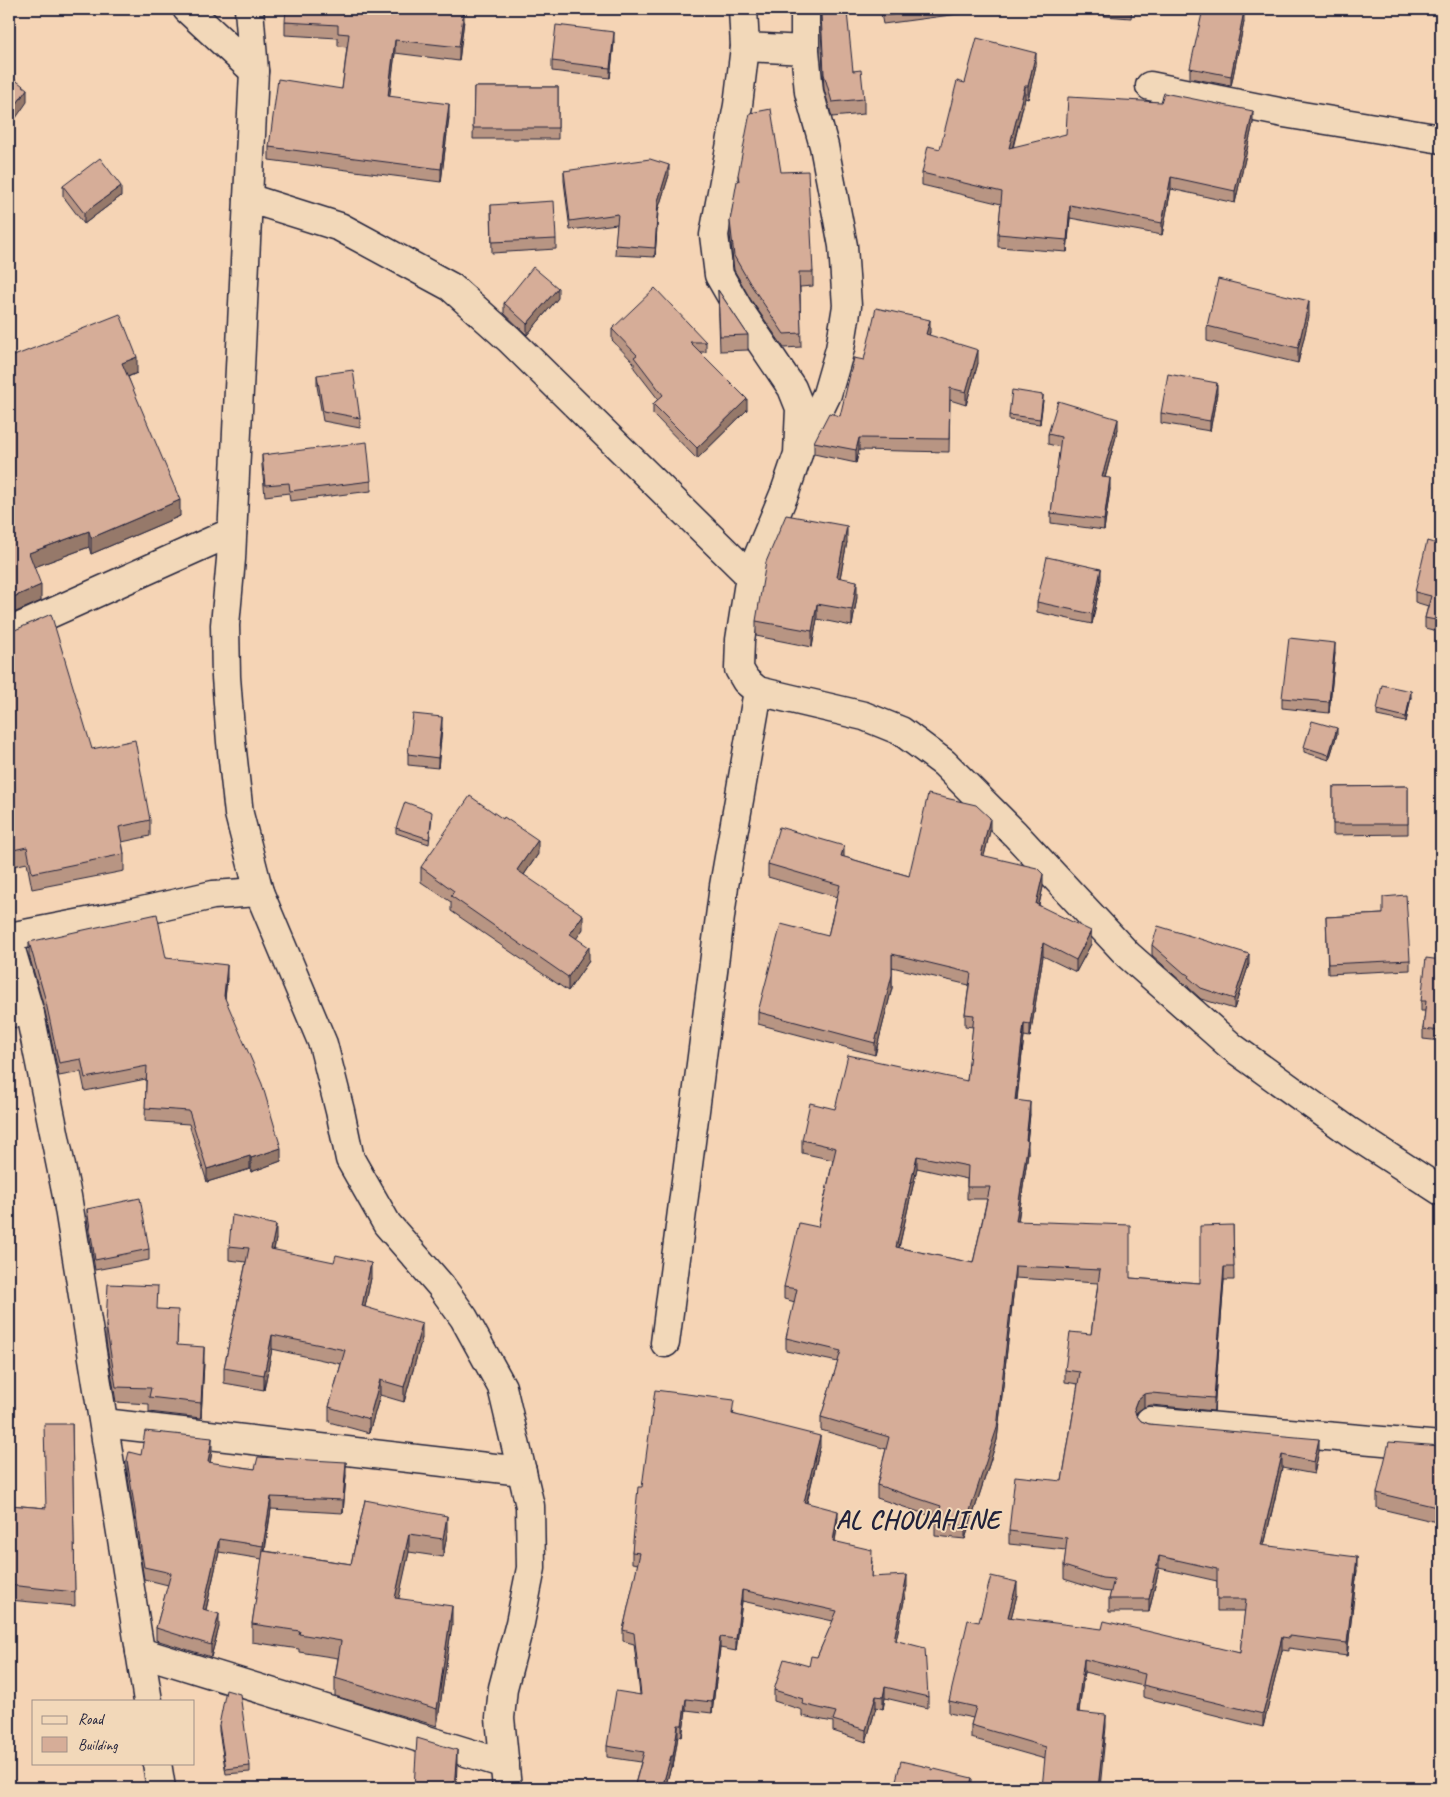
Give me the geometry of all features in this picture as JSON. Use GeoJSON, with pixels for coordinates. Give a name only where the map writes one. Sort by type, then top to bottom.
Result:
{"type":"FeatureCollection","features":[{"type":"Feature","properties":{"kind":"street"},"geometry":{"type":"LineString","coordinates":[[187,9],[254,71]]}},
{"type":"Feature","properties":{"kind":"street"},"geometry":{"type":"LineString","coordinates":[[140,1652],[506,1776],[500,1718],[503,1688],[532,1568],[530,1506],[502,1387],[464,1318],[442,1286],[388,1224],[350,1159],[323,1044],[259,892],[239,814],[230,733],[225,624],[231,559],[254,71],[249,9]]}},
{"type":"Feature","properties":{"kind":"street"},"geometry":{"type":"LineString","coordinates":[[743,9],[745,47],[738,105],[714,235],[715,254],[719,275],[738,308],[792,388],[800,408],[798,454]]}},
{"type":"Feature","properties":{"kind":"street"},"geometry":{"type":"LineString","coordinates":[[805,9],[805,50],[809,92],[824,146],[843,246],[846,306],[840,349],[827,394],[798,454],[785,492],[750,576],[740,640],[740,669],[746,681],[758,691],[864,716],[901,731],[944,762],[1015,834],[1128,955],[1232,1047],[1350,1132],[1441,1191]]}},
{"type":"Feature","properties":{"kind":"street"},"geometry":{"type":"LineString","coordinates":[[745,47],[805,50]]}},
{"type":"Feature","properties":{"kind":"street"},"geometry":{"type":"LineString","coordinates":[[1150,86],[1284,113],[1441,139]]}},
{"type":"Feature","properties":{"kind":"street"},"geometry":{"type":"LineString","coordinates":[[248,198],[340,227],[452,287],[509,339],[750,576]]}},
{"type":"Feature","properties":{"kind":"street"},"geometry":{"type":"LineString","coordinates":[[9,632],[232,532]]}},
{"type":"Feature","properties":{"kind":"street"},"geometry":{"type":"LineString","coordinates":[[665,1343],[724,886],[758,691]]}},
{"type":"Feature","properties":{"kind":"street"},"geometry":{"type":"LineString","coordinates":[[9,937],[213,895],[259,892]]}},
{"type":"Feature","properties":{"kind":"street"},"geometry":{"type":"LineString","coordinates":[[9,943],[19,1013],[67,1196],[148,1700]]}},
{"type":"Feature","properties":{"kind":"street"},"geometry":{"type":"LineString","coordinates":[[1150,1421],[1441,1446]]}},
{"type":"Feature","properties":{"kind":"street"},"geometry":{"type":"LineString","coordinates":[[104,1423],[522,1471]]}},
{"type":"Feature","properties":{"kind":"street"},"geometry":{"type":"LineString","coordinates":[[157,1764],[161,1788]]}},
{"type":"Feature","properties":{"kind":"building"},"geometry":{"type":"Polygon","coordinates":[[[286,9],[464,9],[459,47],[395,40],[388,96],[449,104],[441,169],[269,147],[278,79],[342,89],[349,34],[338,33],[338,25],[285,22],[286,9]]]}},
{"type":"Feature","properties":{"kind":"building"},"geometry":{"type":"Polygon","coordinates":[[[882,9],[936,9],[883,16],[882,9]]]}},
{"type":"Feature","properties":{"kind":"building"},"geometry":{"type":"Polygon","coordinates":[[[1131,9],[1131,12],[1104,10],[1131,9]]]}},
{"type":"Feature","properties":{"kind":"building"},"geometry":{"type":"Polygon","coordinates":[[[1203,9],[1244,11],[1231,76],[1190,68],[1203,9]]]}},
{"type":"Feature","properties":{"kind":"building"},"geometry":{"type":"Polygon","coordinates":[[[847,12],[853,71],[861,70],[864,99],[832,102],[824,74],[821,14],[847,12]]]}},
{"type":"Feature","properties":{"kind":"building"},"geometry":{"type":"Polygon","coordinates":[[[556,25],[614,32],[610,68],[552,61],[556,25]]]}},
{"type":"Feature","properties":{"kind":"building"},"geometry":{"type":"Polygon","coordinates":[[[977,38],[1036,53],[1028,86],[1025,86],[1009,148],[1066,134],[1068,97],[1161,102],[1164,93],[1253,111],[1235,191],[1171,177],[1162,223],[1070,205],[1067,240],[998,234],[1002,192],[922,173],[928,146],[940,149],[957,81],[965,83],[977,38]]]}},
{"type":"Feature","properties":{"kind":"building"},"geometry":{"type":"Polygon","coordinates":[[[9,75],[27,89],[9,115],[9,75]]]}},
{"type":"Feature","properties":{"kind":"building"},"geometry":{"type":"Polygon","coordinates":[[[474,87],[558,87],[558,128],[473,128],[474,87]]]}},
{"type":"Feature","properties":{"kind":"building"},"geometry":{"type":"Polygon","coordinates":[[[771,109],[781,172],[808,171],[813,272],[799,272],[801,333],[784,334],[734,256],[730,221],[737,181],[739,181],[738,175],[750,113],[771,109]]]}},
{"type":"Feature","properties":{"kind":"building"},"geometry":{"type":"Polygon","coordinates":[[[100,158],[121,186],[84,213],[63,186],[100,158]]]}},
{"type":"Feature","properties":{"kind":"building"},"geometry":{"type":"Polygon","coordinates":[[[650,159],[669,165],[658,201],[655,248],[615,245],[618,214],[570,221],[564,171],[650,159]]]}},
{"type":"Feature","properties":{"kind":"building"},"geometry":{"type":"Polygon","coordinates":[[[554,201],[556,239],[492,242],[491,205],[554,201]]]}},
{"type":"Feature","properties":{"kind":"building"},"geometry":{"type":"Polygon","coordinates":[[[533,267],[558,288],[527,324],[504,303],[533,267]]]}},
{"type":"Feature","properties":{"kind":"building"},"geometry":{"type":"Polygon","coordinates":[[[1218,279],[1309,301],[1298,348],[1207,326],[1218,279]]]}},
{"type":"Feature","properties":{"kind":"building"},"geometry":{"type":"Polygon","coordinates":[[[655,288],[706,342],[690,342],[747,399],[697,448],[653,404],[663,395],[634,357],[637,355],[612,329],[655,288]]]}},
{"type":"Feature","properties":{"kind":"building"},"geometry":{"type":"Polygon","coordinates":[[[718,290],[748,335],[720,336],[718,290]]]}},
{"type":"Feature","properties":{"kind":"building"},"geometry":{"type":"Polygon","coordinates":[[[876,308],[930,320],[926,334],[978,350],[966,392],[950,388],[949,439],[859,438],[856,450],[814,442],[829,413],[840,416],[854,358],[864,360],[876,308]]]}},
{"type":"Feature","properties":{"kind":"building"},"geometry":{"type":"Polygon","coordinates":[[[120,314],[137,357],[122,363],[180,500],[91,538],[89,531],[29,553],[41,585],[9,599],[9,358],[120,314]]]}},
{"type":"Feature","properties":{"kind":"building"},"geometry":{"type":"Polygon","coordinates":[[[353,370],[360,418],[323,411],[317,375],[353,370]]]}},
{"type":"Feature","properties":{"kind":"building"},"geometry":{"type":"Polygon","coordinates":[[[1168,374],[1217,383],[1210,421],[1161,413],[1168,374]]]}},
{"type":"Feature","properties":{"kind":"building"},"geometry":{"type":"Polygon","coordinates":[[[1012,390],[1043,395],[1040,419],[1009,415],[1012,390]]]}},
{"type":"Feature","properties":{"kind":"building"},"geometry":{"type":"Polygon","coordinates":[[[1058,401],[1118,419],[1102,477],[1110,478],[1104,520],[1051,513],[1061,437],[1048,434],[1058,401]]]}},
{"type":"Feature","properties":{"kind":"building"},"geometry":{"type":"Polygon","coordinates":[[[367,442],[371,481],[290,491],[289,483],[265,485],[262,455],[367,442]]]}},
{"type":"Feature","properties":{"kind":"building"},"geometry":{"type":"Polygon","coordinates":[[[786,515],[847,526],[837,577],[857,581],[852,610],[817,604],[812,631],[756,621],[766,562],[786,515]]]}},
{"type":"Feature","properties":{"kind":"building"},"geometry":{"type":"Polygon","coordinates":[[[1427,541],[1441,545],[1441,621],[1425,618],[1431,596],[1415,592],[1427,541]]]}},
{"type":"Feature","properties":{"kind":"building"},"geometry":{"type":"Polygon","coordinates":[[[1047,557],[1101,569],[1092,614],[1037,602],[1047,557]]]}},
{"type":"Feature","properties":{"kind":"building"},"geometry":{"type":"Polygon","coordinates":[[[51,614],[92,749],[135,740],[150,820],[119,827],[124,854],[32,873],[27,847],[9,851],[9,631],[51,614]]]}},
{"type":"Feature","properties":{"kind":"building"},"geometry":{"type":"Polygon","coordinates":[[[1289,638],[1335,643],[1329,702],[1282,698],[1289,638]]]}},
{"type":"Feature","properties":{"kind":"building"},"geometry":{"type":"Polygon","coordinates":[[[1382,685],[1411,691],[1406,717],[1377,710],[1382,685]]]}},
{"type":"Feature","properties":{"kind":"building"},"geometry":{"type":"Polygon","coordinates":[[[413,714],[442,717],[438,758],[408,754],[413,714]]]}},
{"type":"Feature","properties":{"kind":"building"},"geometry":{"type":"Polygon","coordinates":[[[1312,721],[1337,728],[1329,755],[1304,747],[1312,721]]]}},
{"type":"Feature","properties":{"kind":"building"},"geometry":{"type":"Polygon","coordinates":[[[1408,786],[1408,824],[1333,824],[1333,787],[1408,786]]]}},
{"type":"Feature","properties":{"kind":"building"},"geometry":{"type":"Polygon","coordinates":[[[928,794],[976,805],[990,818],[981,855],[1037,868],[1043,874],[1036,904],[1091,931],[1076,960],[1043,943],[1030,1024],[1024,1023],[1015,1100],[1030,1102],[1026,1140],[1028,1141],[1016,1221],[1130,1225],[1130,1278],[1200,1283],[1200,1226],[1233,1225],[1234,1267],[1224,1267],[1214,1398],[1144,1394],[1137,1400],[1134,1408],[1136,1415],[1141,1421],[1149,1424],[1319,1439],[1314,1462],[1282,1455],[1261,1545],[1357,1557],[1347,1643],[1289,1636],[1289,1638],[1282,1637],[1263,1714],[1143,1685],[1145,1674],[1084,1659],[1077,1712],[1106,1715],[1098,1788],[1042,1788],[1046,1747],[971,1725],[976,1707],[949,1701],[968,1620],[979,1622],[991,1576],[1017,1582],[1008,1617],[1102,1629],[1104,1621],[1240,1653],[1246,1599],[1217,1599],[1217,1569],[1159,1556],[1149,1599],[1109,1599],[1114,1579],[1102,1578],[1064,1566],[1067,1538],[1009,1531],[1015,1476],[1062,1481],[1080,1372],[1065,1370],[1070,1332],[1091,1334],[1100,1270],[1015,1266],[997,1428],[965,1526],[935,1523],[941,1506],[877,1485],[889,1437],[821,1417],[841,1351],[786,1338],[797,1289],[784,1287],[799,1223],[818,1227],[836,1148],[802,1140],[810,1103],[835,1109],[848,1055],[967,1081],[974,1015],[965,1014],[971,973],[892,954],[892,975],[875,1043],[758,1012],[781,924],[828,936],[840,885],[768,864],[779,827],[844,846],[841,856],[909,876],[928,794]],[[917,1156],[896,1247],[973,1263],[990,1187],[967,1187],[968,1166],[917,1156]]]}},
{"type":"Feature","properties":{"kind":"building"},"geometry":{"type":"Polygon","coordinates":[[[470,796],[538,840],[517,870],[583,915],[570,934],[589,947],[568,977],[451,896],[454,891],[421,867],[470,796]]]}},
{"type":"Feature","properties":{"kind":"building"},"geometry":{"type":"Polygon","coordinates":[[[405,802],[432,812],[429,839],[396,828],[405,802]]]}},
{"type":"Feature","properties":{"kind":"building"},"geometry":{"type":"Polygon","coordinates":[[[1406,895],[1410,960],[1328,964],[1326,917],[1383,914],[1383,897],[1406,895]]]}},
{"type":"Feature","properties":{"kind":"building"},"geometry":{"type":"Polygon","coordinates":[[[157,914],[166,958],[227,965],[224,996],[262,1084],[281,1148],[207,1169],[189,1111],[145,1108],[147,1066],[85,1078],[81,1059],[59,1063],[45,998],[29,942],[157,914]]]}},
{"type":"Feature","properties":{"kind":"building"},"geometry":{"type":"Polygon","coordinates":[[[1158,926],[1249,954],[1234,999],[1201,988],[1188,977],[1189,975],[1184,973],[1152,945],[1158,926]]]}},
{"type":"Feature","properties":{"kind":"building"},"geometry":{"type":"Polygon","coordinates":[[[1426,958],[1441,960],[1441,1031],[1423,1029],[1426,1001],[1421,1001],[1426,958]]]}},
{"type":"Feature","properties":{"kind":"building"},"geometry":{"type":"Polygon","coordinates":[[[140,1198],[149,1249],[95,1260],[87,1209],[140,1198]]]}},
{"type":"Feature","properties":{"kind":"building"},"geometry":{"type":"Polygon","coordinates":[[[232,1215],[276,1225],[271,1249],[334,1262],[336,1255],[371,1263],[362,1306],[422,1324],[404,1387],[380,1380],[369,1419],[329,1407],[345,1350],[272,1335],[264,1375],[224,1368],[249,1248],[229,1246],[232,1215]]]}},
{"type":"Feature","properties":{"kind":"building"},"geometry":{"type":"Polygon","coordinates":[[[108,1284],[158,1286],[157,1309],[178,1310],[177,1345],[204,1347],[201,1403],[149,1397],[151,1388],[116,1387],[106,1325],[108,1284]]]}},
{"type":"Feature","properties":{"kind":"building"},"geometry":{"type":"Polygon","coordinates":[[[655,1390],[734,1400],[732,1414],[820,1436],[804,1502],[838,1511],[833,1541],[872,1550],[871,1577],[907,1575],[894,1640],[925,1648],[928,1697],[885,1687],[883,1697],[876,1696],[866,1730],[833,1720],[836,1712],[802,1704],[803,1699],[774,1690],[784,1659],[809,1666],[811,1656],[817,1657],[837,1611],[742,1590],[736,1639],[720,1637],[712,1702],[686,1699],[682,1725],[678,1725],[673,1756],[671,1756],[662,1788],[634,1788],[644,1752],[607,1746],[616,1691],[641,1695],[634,1633],[623,1630],[640,1553],[632,1552],[638,1487],[642,1487],[655,1390]]]}},
{"type":"Feature","properties":{"kind":"building"},"geometry":{"type":"Polygon","coordinates":[[[44,1424],[72,1424],[75,1592],[9,1585],[9,1505],[46,1508],[44,1424]]]}},
{"type":"Feature","properties":{"kind":"building"},"geometry":{"type":"Polygon","coordinates":[[[145,1431],[212,1438],[208,1462],[255,1469],[258,1457],[346,1462],[343,1500],[271,1497],[263,1546],[219,1539],[203,1609],[219,1614],[211,1645],[156,1628],[171,1573],[144,1567],[127,1460],[129,1452],[141,1455],[145,1431]]]}},
{"type":"Feature","properties":{"kind":"building"},"geometry":{"type":"Polygon","coordinates":[[[1389,1442],[1441,1446],[1441,1508],[1377,1493],[1389,1442]]]}},
{"type":"Feature","properties":{"kind":"building"},"geometry":{"type":"Polygon","coordinates":[[[365,1500],[447,1516],[443,1539],[409,1534],[395,1598],[452,1606],[437,1709],[335,1678],[341,1641],[299,1634],[300,1631],[252,1624],[263,1551],[351,1564],[365,1500]]]}},
{"type":"Feature","properties":{"kind":"building"},"geometry":{"type":"Polygon","coordinates":[[[226,1690],[240,1694],[250,1766],[226,1769],[219,1725],[226,1690]]]}},
{"type":"Feature","properties":{"kind":"building"},"geometry":{"type":"Polygon","coordinates":[[[417,1738],[457,1750],[454,1788],[414,1788],[417,1738]]]}},
{"type":"Feature","properties":{"kind":"building"},"geometry":{"type":"Polygon","coordinates":[[[901,1761],[932,1768],[932,1770],[972,1778],[969,1788],[894,1788],[901,1761]]]}},
{"type":"Feature","properties":{"kind":"building"},"geometry":{"type":"Polygon","coordinates":[[[20,1783],[44,1788],[19,1788],[20,1783]]]}},
{"type":"Feature","properties":{"kind":"district","name":"AL CHOUAHINE"},"geometry":{"type":"Point","coordinates":[918,1519]}}]}
